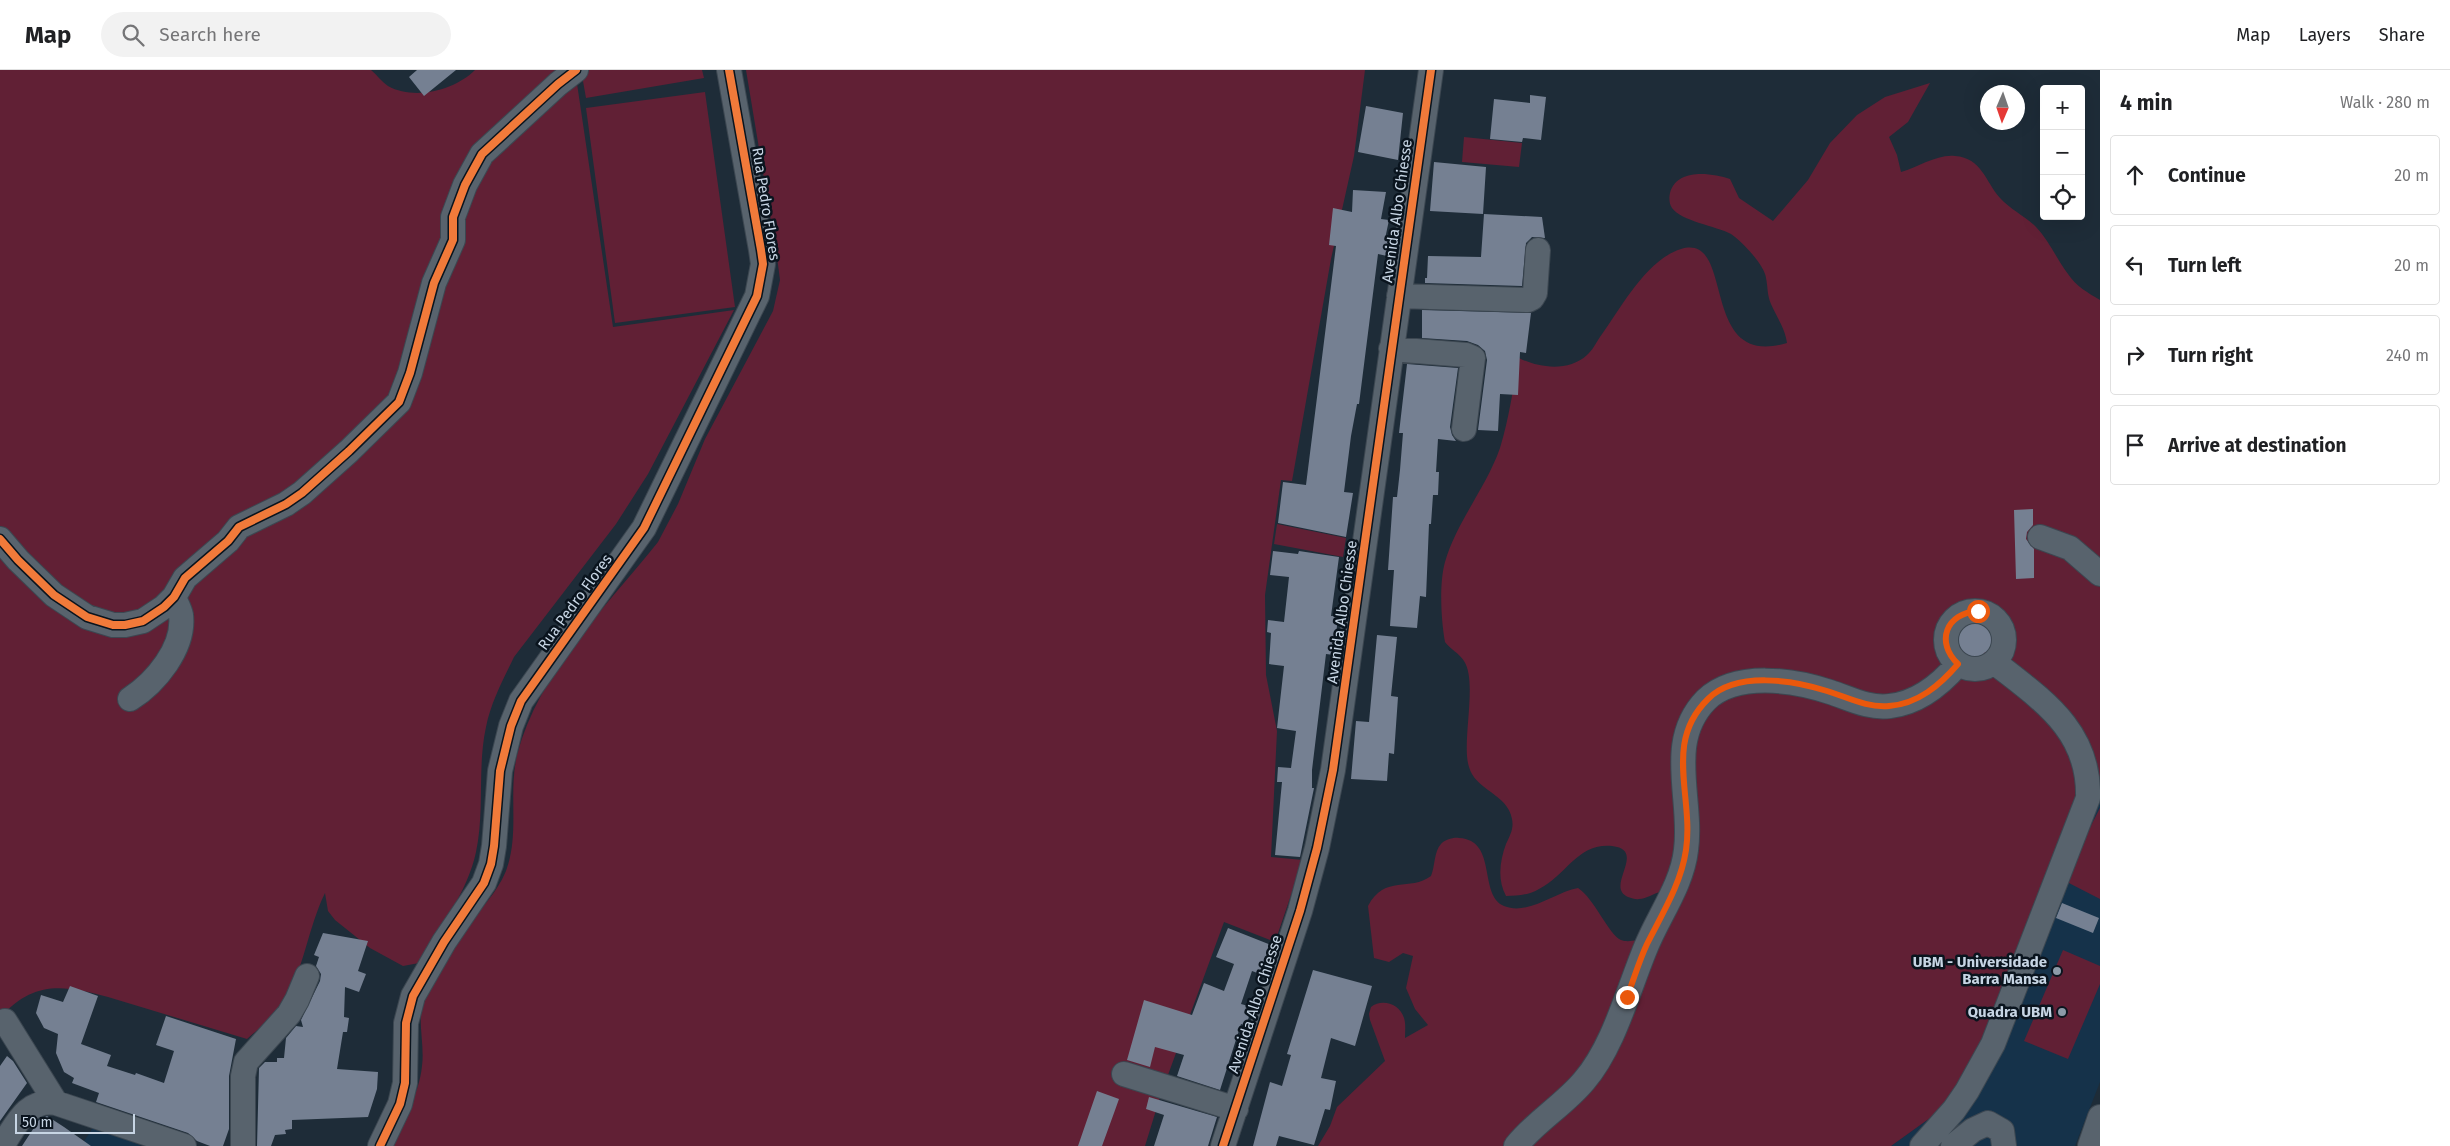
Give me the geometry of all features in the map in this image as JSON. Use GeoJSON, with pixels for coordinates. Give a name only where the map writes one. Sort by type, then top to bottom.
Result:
{"type":"FeatureCollection","features":[{"type":"Feature","properties":{"kind":"street"},"geometry":{"type":"LineString","coordinates":[[0,539],[18,560],[54,594],[74,609],[102,622],[125,625],[143,621],[159,612],[174,597],[185,578],[228,541],[239,527],[286,504],[302,493],[349,452],[399,402],[408,382],[434,283],[453,240],[453,217],[465,185],[482,154],[558,84],[576,70]]}},
{"type":"Feature","properties":{"kind":"street","name":"Rua Pedro Flores"},"geometry":{"type":"LineString","coordinates":[[380,1146],[400,1104],[405,1082],[406,1023],[413,996],[444,942],[484,883],[494,846],[500,771],[511,726],[521,701],[644,528],[757,296],[763,264],[762,250],[729,70]]}},
{"type":"Feature","properties":{"kind":"street","name":"Avenida Albo Chiesse"},"geometry":{"type":"LineString","coordinates":[[1224,1146],[1318,848],[1333,770],[1431,70]]}},
{"type":"Feature","properties":{"kind":"street"},"geometry":{"type":"LineString","coordinates":[[1400,296],[1528,300],[1532,298],[1535,292],[1538,250]]}},
{"type":"Feature","properties":{"kind":"street"},"geometry":{"type":"LineString","coordinates":[[1391,349],[1466,355],[1473,358],[1464,428]]}},
{"type":"Feature","properties":{"kind":"street"},"geometry":{"type":"LineString","coordinates":[[2040,537],[2070,548],[2100,574]]}},
{"type":"Feature","properties":{"kind":"street"},"geometry":{"type":"LineString","coordinates":[[130,699],[153,682],[170,657],[181,624],[181,615],[174,597]]}},
{"type":"Feature","properties":{"kind":"street"},"geometry":{"type":"LineString","coordinates":[[1978,611],[1995,619],[2000,627],[2003,646],[1994,662],[1976,669],[1958,664],[1947,649],[1947,630],[1959,616],[1978,611]]}},
{"type":"Feature","properties":{"kind":"street"},"geometry":{"type":"LineString","coordinates":[[1994,662],[2056,712],[2071,731],[2081,751],[2087,773],[2086,806]]}},
{"type":"Feature","properties":{"kind":"street"},"geometry":{"type":"LineString","coordinates":[[1516,1146],[1538,1122],[1573,1093],[1592,1071],[1618,1019],[1646,946],[1679,877],[1686,850],[1688,822],[1682,751],[1688,727],[1700,707],[1716,692],[1738,684],[1760,681],[1818,688],[1865,704],[1890,706],[1909,701],[1931,690],[1958,664]]}},
{"type":"Feature","properties":{"kind":"street"},"geometry":{"type":"LineString","coordinates":[[1922,1146],[1963,1097],[1993,1044],[2100,772]]}},
{"type":"Feature","properties":{"kind":"street"},"geometry":{"type":"LineString","coordinates":[[243,1146],[243,1076],[246,1062],[289,1014],[307,976]]}},
{"type":"Feature","properties":{"kind":"street"},"geometry":{"type":"LineString","coordinates":[[5,1021],[56,1103]]}},
{"type":"Feature","properties":{"kind":"street"},"geometry":{"type":"LineString","coordinates":[[1124,1074],[1236,1109]]}},
{"type":"Feature","properties":{"kind":"street"},"geometry":{"type":"LineString","coordinates":[[2,1146],[31,1106],[43,1102],[56,1103],[184,1146]]}},
{"type":"Feature","properties":{"kind":"street"},"geometry":{"type":"LineString","coordinates":[[2090,1146],[2100,1117]]}},
{"type":"Feature","properties":{"kind":"street"},"geometry":{"type":"LineString","coordinates":[[1953,1146],[1973,1130],[1988,1123],[1994,1124],[2002,1131],[2004,1146]]}},
{"type":"Feature","properties":{"kind":"shaded area"},"geometry":{"type":"Polygon","coordinates":[[[0,70],[371,70],[388,86],[410,93],[422,93],[446,88],[467,77],[475,70],[575,70],[613,327],[734,310],[648,474],[616,524],[514,657],[494,700],[483,742],[479,837],[472,867],[460,895],[419,963],[403,966],[370,948],[335,920],[328,911],[325,893],[314,920],[297,975],[285,1001],[272,1017],[247,1039],[108,997],[63,988],[37,991],[12,1006],[0,1018],[0,70]]]}},
{"type":"Feature","properties":{"kind":"shaded area"},"geometry":{"type":"Polygon","coordinates":[[[581,70],[702,70],[704,78],[586,98],[581,70]]]}},
{"type":"Feature","properties":{"kind":"shaded area"},"geometry":{"type":"Polygon","coordinates":[[[746,70],[1365,70],[1354,156],[1331,259],[1292,481],[1281,480],[1265,595],[1266,675],[1277,731],[1271,857],[1303,860],[1275,942],[1224,922],[1161,1094],[1145,1146],[389,1146],[409,1108],[420,1077],[423,1057],[421,1012],[424,995],[450,951],[493,894],[506,871],[512,842],[513,784],[517,755],[527,725],[541,696],[576,642],[658,542],[678,504],[705,439],[773,311],[780,280],[746,70]]]}},
{"type":"Feature","properties":{"kind":"shaded area"},"geometry":{"type":"Polygon","coordinates":[[[1930,83],[1908,122],[1889,137],[1897,155],[1901,172],[1941,157],[1955,156],[1971,161],[1982,171],[2000,198],[2032,223],[2041,233],[2071,278],[2100,300],[2100,787],[2034,917],[1972,1067],[1937,1113],[1891,1146],[1318,1146],[1330,1126],[1337,1107],[1385,1061],[1370,1020],[1371,1007],[1375,1004],[1385,1003],[1399,1009],[1405,1020],[1405,1038],[1428,1025],[1415,1009],[1406,988],[1413,956],[1403,953],[1389,962],[1374,958],[1368,906],[1382,890],[1423,881],[1431,876],[1437,851],[1442,843],[1449,839],[1459,838],[1471,841],[1479,848],[1484,857],[1491,891],[1496,900],[1504,906],[1522,908],[1532,906],[1578,888],[1590,900],[1616,937],[1623,941],[1637,940],[1661,892],[1645,898],[1628,897],[1622,892],[1620,885],[1627,861],[1626,854],[1622,849],[1612,846],[1600,846],[1590,849],[1581,855],[1549,883],[1535,891],[1523,895],[1506,896],[1501,883],[1500,870],[1504,850],[1512,829],[1512,819],[1504,804],[1472,775],[1469,767],[1467,743],[1470,683],[1464,661],[1445,642],[1442,623],[1441,591],[1443,571],[1450,547],[1500,448],[1519,358],[1535,364],[1553,367],[1571,364],[1580,360],[1591,351],[1635,286],[1657,263],[1681,249],[1698,249],[1709,260],[1729,321],[1740,337],[1759,346],[1787,343],[1783,328],[1770,301],[1765,273],[1762,267],[1736,237],[1677,213],[1671,206],[1670,200],[1670,193],[1674,185],[1680,179],[1695,174],[1714,175],[1730,179],[1739,198],[1773,221],[1808,180],[1830,143],[1857,115],[1885,97],[1930,83]]]}},
{"type":"Feature","properties":{"kind":"shaded area"},"geometry":{"type":"Polygon","coordinates":[[[705,92],[735,307],[615,323],[586,108],[705,92]]]}},
{"type":"Feature","properties":{"kind":"shaded area"},"geometry":{"type":"Polygon","coordinates":[[[1464,137],[1522,143],[1519,167],[1462,162],[1464,137]]]}},
{"type":"Feature","properties":{"kind":"shaded area"},"geometry":{"type":"Polygon","coordinates":[[[1277,524],[1346,538],[1343,557],[1274,544],[1277,524]]]}},
{"type":"Feature","properties":{"kind":"shaded area","name":"UBM - Universidade Barra Mansa"},"geometry":{"type":"Polygon","coordinates":[[[2100,787],[2100,1082],[2075,1146],[1891,1146],[1937,1113],[2100,787]]]}},
{"type":"Feature","properties":{"kind":"shaded area"},"geometry":{"type":"Polygon","coordinates":[[[2100,808],[2100,899],[2063,880],[2100,808]]]}},
{"type":"Feature","properties":{"kind":"shaded area","name":"Quadra UBM"},"geometry":{"type":"Polygon","coordinates":[[[2063,950],[2100,966],[2100,984],[2068,1059],[2024,1041],[2063,950]]]}},
{"type":"Feature","properties":{"kind":"shaded area"},"geometry":{"type":"Polygon","coordinates":[[[94,1126],[142,1146],[81,1146],[94,1126]]]}},
{"type":"Feature","properties":{"kind":"building"},"geometry":{"type":"Polygon","coordinates":[[[417,70],[456,70],[424,96],[409,77],[417,70]]]}},
{"type":"Feature","properties":{"kind":"building"},"geometry":{"type":"Polygon","coordinates":[[[1530,95],[1546,97],[1541,140],[1523,138],[1522,142],[1490,139],[1494,99],[1530,103],[1530,95]]]}},
{"type":"Feature","properties":{"kind":"building"},"geometry":{"type":"Polygon","coordinates":[[[1366,106],[1403,113],[1398,160],[1358,152],[1366,106]]]}},
{"type":"Feature","properties":{"kind":"building"},"geometry":{"type":"Polygon","coordinates":[[[1434,162],[1486,167],[1483,214],[1430,211],[1434,162]]]}},
{"type":"Feature","properties":{"kind":"building"},"geometry":{"type":"Polygon","coordinates":[[[1353,190],[1386,192],[1381,219],[1389,220],[1385,239],[1390,240],[1387,256],[1378,254],[1359,404],[1357,404],[1351,436],[1344,492],[1353,493],[1346,537],[1278,523],[1283,482],[1306,485],[1336,246],[1329,245],[1333,208],[1352,212],[1353,190]]]}},
{"type":"Feature","properties":{"kind":"building"},"geometry":{"type":"Polygon","coordinates":[[[1484,214],[1542,217],[1545,238],[1532,237],[1526,243],[1522,286],[1425,283],[1428,256],[1481,257],[1484,214]]]}},
{"type":"Feature","properties":{"kind":"building"},"geometry":{"type":"Polygon","coordinates":[[[1422,310],[1531,313],[1526,353],[1520,352],[1518,395],[1500,394],[1498,431],[1478,430],[1487,360],[1485,351],[1478,345],[1467,341],[1422,338],[1422,310]]]}},
{"type":"Feature","properties":{"kind":"building"},"geometry":{"type":"Polygon","coordinates":[[[1407,364],[1458,368],[1450,427],[1456,441],[1438,439],[1436,472],[1439,472],[1438,495],[1433,495],[1431,524],[1429,524],[1426,597],[1420,596],[1417,628],[1390,626],[1394,570],[1388,570],[1393,497],[1397,497],[1400,470],[1403,433],[1399,433],[1407,364]]]}},
{"type":"Feature","properties":{"kind":"building"},"geometry":{"type":"Polygon","coordinates":[[[2033,509],[2033,525],[2027,532],[2026,539],[2034,549],[2034,578],[2016,579],[2014,510],[2033,509]]]}},
{"type":"Feature","properties":{"kind":"building"},"geometry":{"type":"Polygon","coordinates":[[[1273,551],[1298,554],[1299,551],[1339,557],[1331,616],[1338,616],[1334,655],[1326,654],[1312,770],[1312,788],[1314,788],[1300,857],[1275,855],[1282,782],[1277,782],[1278,767],[1291,768],[1296,731],[1277,728],[1284,666],[1269,664],[1271,633],[1267,632],[1268,620],[1284,622],[1289,577],[1270,575],[1273,551]]]}},
{"type":"Feature","properties":{"kind":"building"},"geometry":{"type":"Polygon","coordinates":[[[1960,621],[1982,621],[1996,640],[1992,649],[1984,653],[1981,660],[1971,659],[1955,644],[1960,621]]]}},
{"type":"Feature","properties":{"kind":"building"},"geometry":{"type":"Polygon","coordinates":[[[1377,635],[1397,637],[1391,696],[1398,697],[1394,754],[1389,753],[1387,781],[1351,779],[1356,721],[1369,722],[1377,635]]]}},
{"type":"Feature","properties":{"kind":"building"},"geometry":{"type":"Polygon","coordinates":[[[2062,903],[2099,918],[2093,933],[2056,918],[2062,903]]]}},
{"type":"Feature","properties":{"kind":"building"},"geometry":{"type":"Polygon","coordinates":[[[1228,928],[1271,945],[1260,974],[1252,971],[1241,1004],[1252,1007],[1246,1026],[1241,1024],[1220,1090],[1177,1076],[1184,1055],[1155,1047],[1150,1067],[1127,1060],[1144,1000],[1192,1015],[1204,983],[1224,991],[1234,964],[1216,957],[1228,928]]]}},
{"type":"Feature","properties":{"kind":"building"},"geometry":{"type":"Polygon","coordinates":[[[323,933],[368,941],[358,971],[366,974],[359,992],[345,987],[344,1017],[349,1018],[347,1032],[343,1032],[337,1069],[378,1072],[377,1089],[368,1117],[292,1120],[292,1129],[285,1130],[286,1134],[275,1135],[271,1146],[257,1146],[259,1068],[265,1062],[277,1062],[277,1058],[284,1058],[286,1038],[296,1026],[303,1027],[301,1020],[320,981],[321,974],[316,966],[319,957],[314,955],[323,933]]]}},
{"type":"Feature","properties":{"kind":"building"},"geometry":{"type":"Polygon","coordinates":[[[1313,970],[1372,986],[1355,1046],[1331,1038],[1321,1078],[1336,1081],[1330,1110],[1325,1109],[1314,1145],[1279,1136],[1276,1146],[1253,1146],[1270,1082],[1282,1086],[1291,1055],[1287,1054],[1313,970]]]}},
{"type":"Feature","properties":{"kind":"building"},"geometry":{"type":"Polygon","coordinates":[[[70,986],[98,996],[81,1044],[111,1055],[107,1066],[135,1075],[136,1073],[164,1083],[174,1051],[156,1045],[166,1016],[236,1039],[229,1076],[229,1129],[223,1146],[210,1146],[197,1141],[188,1133],[96,1102],[99,1093],[72,1083],[74,1078],[64,1072],[56,1053],[58,1034],[44,1028],[36,1013],[41,995],[63,1002],[70,986]]]}},
{"type":"Feature","properties":{"kind":"building"},"geometry":{"type":"Polygon","coordinates":[[[7,1056],[13,1061],[27,1083],[0,1121],[0,1066],[7,1056]]]}},
{"type":"Feature","properties":{"kind":"building"},"geometry":{"type":"Polygon","coordinates":[[[1097,1091],[1119,1099],[1102,1146],[1078,1146],[1097,1091]]]}},
{"type":"Feature","properties":{"kind":"building"},"geometry":{"type":"Polygon","coordinates":[[[1149,1097],[1217,1117],[1208,1146],[1154,1146],[1164,1115],[1146,1109],[1149,1097]]]}},
{"type":"Feature","properties":{"kind":"building"},"geometry":{"type":"Polygon","coordinates":[[[47,1116],[91,1146],[22,1146],[39,1120],[47,1116]]]}},
{"type":"Feature","properties":{"kind":"cycle path"},"geometry":{"type":"LineString","coordinates":[[0,539],[18,560],[54,595],[87,617],[113,625],[125,625],[143,621],[164,607],[174,597],[185,578],[228,541],[239,527],[286,504],[302,493],[349,451],[399,402],[410,373],[434,283],[453,240],[453,217],[465,185],[482,154],[558,84],[576,70]]}},
{"type":"Feature","properties":{"kind":"cycle path"},"geometry":{"type":"LineString","coordinates":[[380,1146],[400,1104],[405,1083],[406,1023],[413,996],[444,942],[484,883],[491,864],[500,771],[511,726],[521,701],[644,528],[757,296],[763,264],[729,70]]}},
{"type":"Feature","properties":{"kind":"cycle path"},"geometry":{"type":"LineString","coordinates":[[1223,1146],[1300,911],[1317,848],[1333,770],[1431,70]]}},
{"type":"Feature","properties":{"kind":"place","name":"UBM - Universidade Barra Mansa"},"geometry":{"type":"Point","coordinates":[2057,971]}},
{"type":"Feature","properties":{"kind":"place","name":"Quadra UBM"},"geometry":{"type":"Point","coordinates":[2062,1012]}},
{"type":"Feature","properties":{"kind":"route"},"geometry":{"type":"LineString","coordinates":[[1627,997],[1646,946],[1667,906],[1679,877],[1686,850],[1688,809],[1682,751],[1688,727],[1700,707],[1716,692],[1725,688],[1760,681],[1818,688],[1865,704],[1890,706],[1909,701],[1938,686],[1952,672],[1958,664],[1951,657],[1947,649],[1947,630],[1959,616],[1968,612],[1978,611]]}}]}
